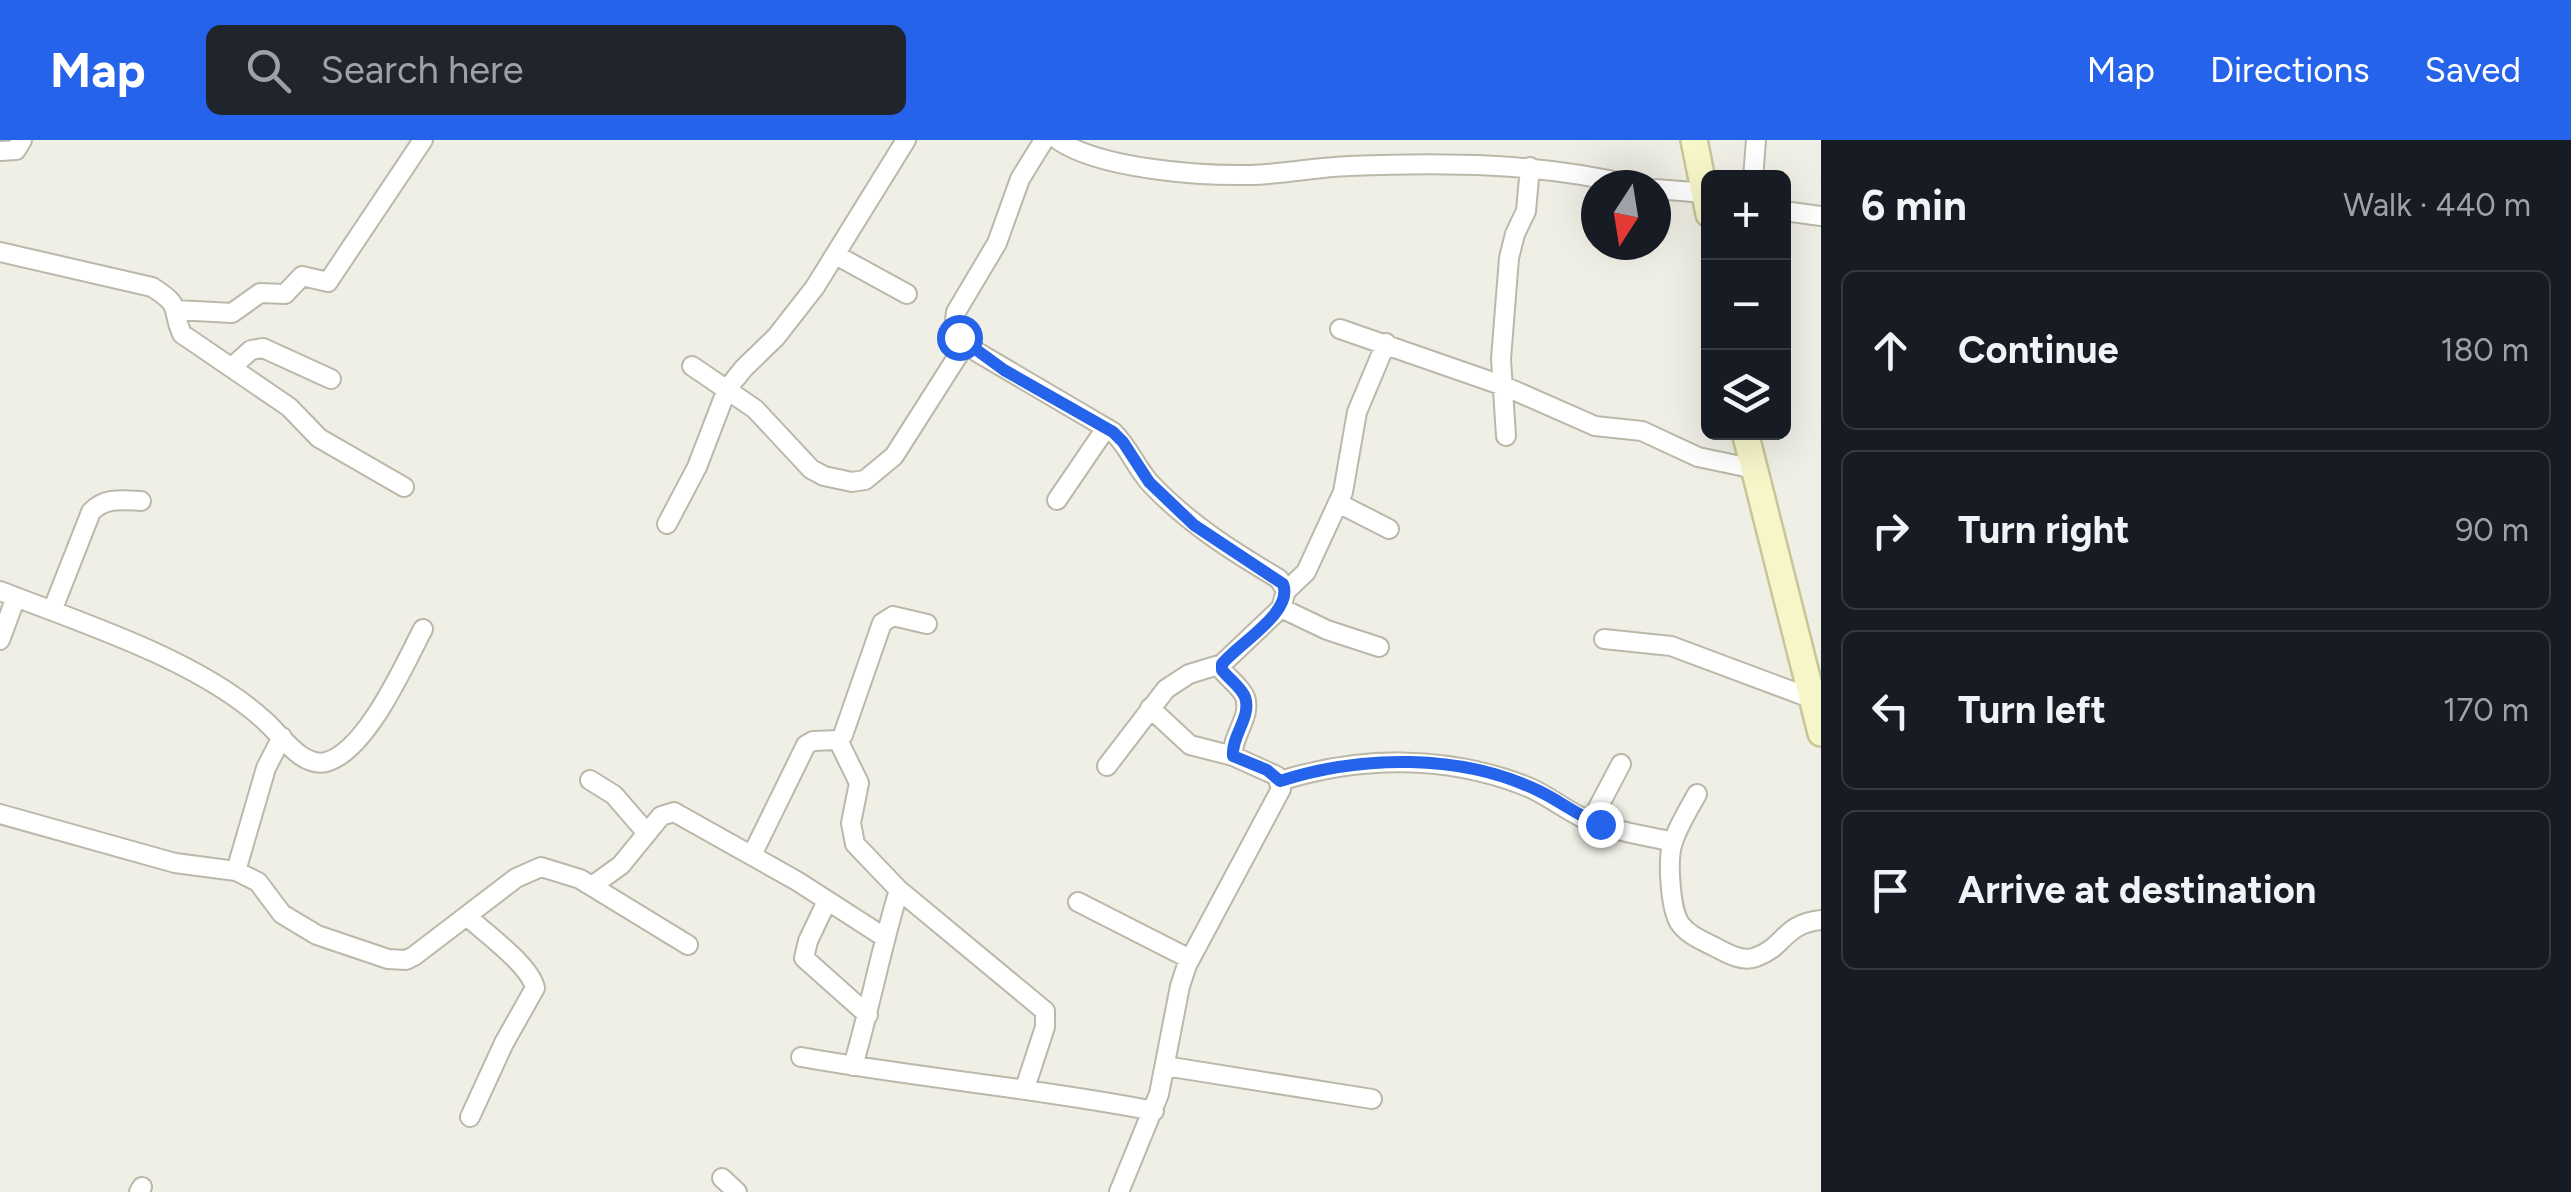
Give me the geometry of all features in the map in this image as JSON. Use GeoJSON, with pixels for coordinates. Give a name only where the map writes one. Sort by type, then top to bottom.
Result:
{"type":"FeatureCollection","features":[{"type":"Feature","properties":{"kind":"main road"},"geometry":{"type":"LineString","coordinates":[[1694,140],[1701,173]]}},
{"type":"Feature","properties":{"kind":"main road"},"geometry":{"type":"LineString","coordinates":[[1746,440],[1821,733]]}},
{"type":"Feature","properties":{"kind":"street"},"geometry":{"type":"LineString","coordinates":[[0,151],[16,150],[22,140]]}},
{"type":"Feature","properties":{"kind":"street"},"geometry":{"type":"LineString","coordinates":[[177,310],[232,313],[260,293],[285,294],[302,276],[328,282],[423,140]]}},
{"type":"Feature","properties":{"kind":"street"},"geometry":{"type":"LineString","coordinates":[[667,524],[697,467],[728,389],[776,337],[836,254],[906,140]]}},
{"type":"Feature","properties":{"kind":"street"},"geometry":{"type":"LineString","coordinates":[[1044,140],[1020,179],[998,243],[956,312],[954,330],[1004,370],[1106,428],[1123,442],[1149,482],[1194,525],[1279,579],[1284,600],[1328,630],[1380,647]]}},
{"type":"Feature","properties":{"kind":"street"},"geometry":{"type":"LineString","coordinates":[[1058,140],[1080,152],[1180,172],[1250,175],[1348,166],[1530,167],[1581,176]]}},
{"type":"Feature","properties":{"kind":"street"},"geometry":{"type":"LineString","coordinates":[[1753,170],[1756,140]]}},
{"type":"Feature","properties":{"kind":"street"},"geometry":{"type":"LineString","coordinates":[[1506,436],[1501,359],[1509,258],[1526,211],[1530,167]]}},
{"type":"Feature","properties":{"kind":"street"},"geometry":{"type":"LineString","coordinates":[[1671,193],[1701,200]]}},
{"type":"Feature","properties":{"kind":"street"},"geometry":{"type":"LineString","coordinates":[[1791,213],[1821,216]]}},
{"type":"Feature","properties":{"kind":"street"},"geometry":{"type":"LineString","coordinates":[[0,252],[134,282],[166,296],[177,310],[182,334],[288,407],[319,438],[404,487]]}},
{"type":"Feature","properties":{"kind":"street"},"geometry":{"type":"LineString","coordinates":[[836,254],[906,294]]}},
{"type":"Feature","properties":{"kind":"street"},"geometry":{"type":"LineString","coordinates":[[1340,329],[1504,386],[1595,426],[1642,431],[1698,456],[1755,469]]}},
{"type":"Feature","properties":{"kind":"street"},"geometry":{"type":"LineString","coordinates":[[692,366],[755,409],[811,469],[835,480],[865,480],[880,470],[902,445],[966,343]]}},
{"type":"Feature","properties":{"kind":"street"},"geometry":{"type":"LineString","coordinates":[[1107,766],[1150,708],[1178,679],[1222,664],[1306,572],[1349,474],[1357,412],[1386,343]]}},
{"type":"Feature","properties":{"kind":"street"},"geometry":{"type":"LineString","coordinates":[[232,366],[251,350],[263,348],[331,379]]}},
{"type":"Feature","properties":{"kind":"street"},"geometry":{"type":"LineString","coordinates":[[1057,500],[1106,428]]}},
{"type":"Feature","properties":{"kind":"street"},"geometry":{"type":"LineString","coordinates":[[52,611],[91,512],[99,503],[142,501]]}},
{"type":"Feature","properties":{"kind":"street"},"geometry":{"type":"LineString","coordinates":[[1338,503],[1388,528]]}},
{"type":"Feature","properties":{"kind":"street"},"geometry":{"type":"LineString","coordinates":[[0,640],[8,594],[145,649],[200,676],[249,707],[306,759],[328,762],[358,738],[390,697],[424,629]]}},
{"type":"Feature","properties":{"kind":"street"},"geometry":{"type":"LineString","coordinates":[[838,740],[848,726],[882,623],[893,616],[927,624]]}},
{"type":"Feature","properties":{"kind":"street"},"geometry":{"type":"LineString","coordinates":[[1604,639],[1671,646],[1812,699]]}},
{"type":"Feature","properties":{"kind":"street"},"geometry":{"type":"LineString","coordinates":[[1222,664],[1222,670],[1246,701],[1233,756]]}},
{"type":"Feature","properties":{"kind":"street"},"geometry":{"type":"LineString","coordinates":[[1150,708],[1190,745],[1233,756],[1267,770],[1280,781]]}},
{"type":"Feature","properties":{"kind":"street"},"geometry":{"type":"LineString","coordinates":[[236,871],[263,776],[282,738]]}},
{"type":"Feature","properties":{"kind":"street"},"geometry":{"type":"LineString","coordinates":[[752,855],[806,745],[812,741],[838,740]]}},
{"type":"Feature","properties":{"kind":"street"},"geometry":{"type":"LineString","coordinates":[[838,740],[859,783],[851,835],[855,844],[899,890],[1045,1011],[1045,1027],[1025,1088]]}},
{"type":"Feature","properties":{"kind":"street"},"geometry":{"type":"LineString","coordinates":[[1280,781],[1329,767],[1440,763],[1518,783],[1592,821],[1673,842]]}},
{"type":"Feature","properties":{"kind":"street"},"geometry":{"type":"LineString","coordinates":[[1592,821],[1621,764]]}},
{"type":"Feature","properties":{"kind":"street"},"geometry":{"type":"LineString","coordinates":[[590,780],[614,795],[646,832]]}},
{"type":"Feature","properties":{"kind":"street"},"geometry":{"type":"LineString","coordinates":[[1118,1192],[1154,1111],[1180,986],[1190,959],[1277,798],[1280,781]]}},
{"type":"Feature","properties":{"kind":"street"},"geometry":{"type":"LineString","coordinates":[[1697,794],[1673,842],[1670,871],[1677,919],[1692,935],[1745,959],[1756,958],[1796,925],[1821,920]]}},
{"type":"Feature","properties":{"kind":"street"},"geometry":{"type":"LineString","coordinates":[[592,886],[621,866],[661,816],[674,812],[884,936]]}},
{"type":"Feature","properties":{"kind":"street"},"geometry":{"type":"LineString","coordinates":[[0,814],[175,863],[236,871],[258,882],[275,906],[293,921],[338,943],[388,959],[406,960],[414,956],[516,878],[541,867],[554,868],[592,886],[688,945]]}},
{"type":"Feature","properties":{"kind":"street"},"geometry":{"type":"LineString","coordinates":[[853,1066],[899,890]]}},
{"type":"Feature","properties":{"kind":"street"},"geometry":{"type":"LineString","coordinates":[[827,900],[804,958],[868,1015]]}},
{"type":"Feature","properties":{"kind":"street"},"geometry":{"type":"LineString","coordinates":[[1078,902],[1190,959]]}},
{"type":"Feature","properties":{"kind":"street"},"geometry":{"type":"LineString","coordinates":[[468,917],[520,964],[534,980],[535,988],[470,1117]]}},
{"type":"Feature","properties":{"kind":"street"},"geometry":{"type":"LineString","coordinates":[[801,1057],[1025,1088],[1154,1111]]}},
{"type":"Feature","properties":{"kind":"street"},"geometry":{"type":"LineString","coordinates":[[1165,1066],[1372,1099]]}},
{"type":"Feature","properties":{"kind":"street"},"geometry":{"type":"LineString","coordinates":[[722,1178],[737,1192]]}},
{"type":"Feature","properties":{"kind":"route"},"geometry":{"type":"LineString","coordinates":[[959,337],[1004,370],[1113,432],[1149,482],[1194,525],[1283,584],[1286,591],[1281,608],[1222,664],[1222,670],[1246,701],[1233,756],[1267,770],[1280,781],[1329,767],[1440,763],[1518,783],[1600,824]]}}]}
